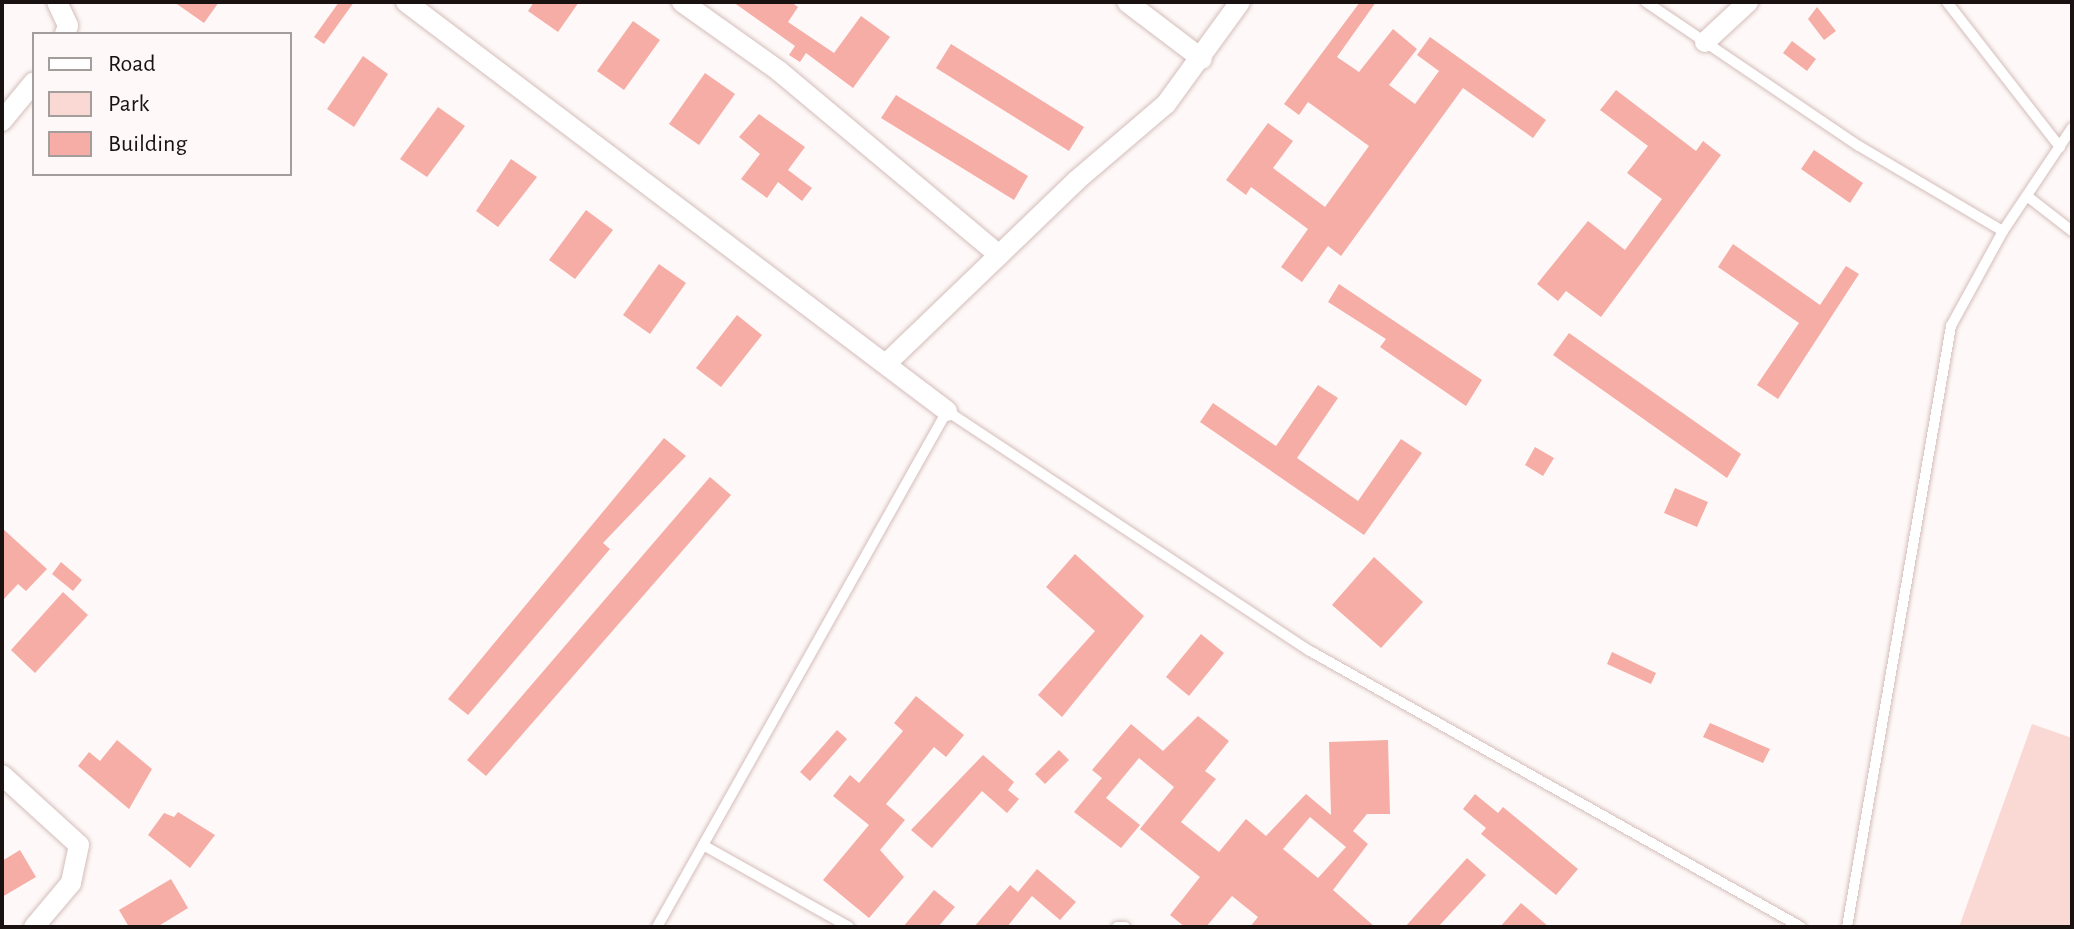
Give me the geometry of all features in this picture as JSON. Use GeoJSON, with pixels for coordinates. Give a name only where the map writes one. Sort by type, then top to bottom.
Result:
{"type":"FeatureCollection","features":[{"type":"Feature","properties":{"kind":"street"},"geometry":{"type":"LineString","coordinates":[[57,2],[68,26],[66,32]]}},
{"type":"Feature","properties":{"kind":"street"},"geometry":{"type":"LineString","coordinates":[[406,2],[888,362],[947,411]]}},
{"type":"Feature","properties":{"kind":"street"},"geometry":{"type":"LineString","coordinates":[[682,2],[779,71],[999,255]]}},
{"type":"Feature","properties":{"kind":"street"},"geometry":{"type":"LineString","coordinates":[[1127,2],[1202,59]]}},
{"type":"Feature","properties":{"kind":"street"},"geometry":{"type":"LineString","coordinates":[[888,362],[999,255],[1166,104],[1202,59],[1240,2]]}},
{"type":"Feature","properties":{"kind":"street"},"geometry":{"type":"LineString","coordinates":[[1705,42],[1748,2]]}},
{"type":"Feature","properties":{"kind":"street"},"geometry":{"type":"LineString","coordinates":[[2,121],[32,84]]}},
{"type":"Feature","properties":{"kind":"street"},"geometry":{"type":"LineString","coordinates":[[2,775],[79,845],[71,883],[34,927]]}},
{"type":"Feature","properties":{"kind":"lane"},"geometry":{"type":"LineString","coordinates":[[1646,2],[1859,146],[2003,231]]}},
{"type":"Feature","properties":{"kind":"lane"},"geometry":{"type":"LineString","coordinates":[[1947,2],[2060,147]]}},
{"type":"Feature","properties":{"kind":"lane"},"geometry":{"type":"LineString","coordinates":[[1847,927],[1951,326],[2003,231],[2072,128]]}},
{"type":"Feature","properties":{"kind":"lane"},"geometry":{"type":"LineString","coordinates":[[2027,196],[2072,231]]}},
{"type":"Feature","properties":{"kind":"lane"},"geometry":{"type":"LineString","coordinates":[[657,927],[947,411],[1310,651],[1801,927]]}},
{"type":"Feature","properties":{"kind":"lane"},"geometry":{"type":"LineString","coordinates":[[703,845],[849,927]]}},
{"type":"Feature","properties":{"kind":"lane"},"geometry":{"type":"LineString","coordinates":[[1117,927],[1125,927]]}},
{"type":"Feature","properties":{"kind":"green space"},"geometry":{"type":"Polygon","coordinates":[[[2032,724],[2072,738],[2072,927],[1959,927],[2032,724]]]}},
{"type":"Feature","properties":{"kind":"building"},"geometry":{"type":"Polygon","coordinates":[[[174,2],[219,2],[204,23],[174,2]]]}},
{"type":"Feature","properties":{"kind":"building"},"geometry":{"type":"Polygon","coordinates":[[[339,2],[354,2],[324,44],[314,37],[339,2]]]}},
{"type":"Feature","properties":{"kind":"building"},"geometry":{"type":"Polygon","coordinates":[[[534,2],[579,2],[558,32],[528,11],[534,2]]]}},
{"type":"Feature","properties":{"kind":"building"},"geometry":{"type":"Polygon","coordinates":[[[733,2],[791,2],[798,7],[788,22],[834,53],[861,16],[890,37],[853,88],[806,53],[800,62],[789,55],[795,46],[733,2]]]}},
{"type":"Feature","properties":{"kind":"building"},"geometry":{"type":"Polygon","coordinates":[[[1360,2],[1376,2],[1337,57],[1359,72],[1393,29],[1417,49],[1389,85],[1415,104],[1439,71],[1417,55],[1430,37],[1546,120],[1533,138],[1463,88],[1341,256],[1328,246],[1302,282],[1281,267],[1308,229],[1251,187],[1246,195],[1226,180],[1268,123],[1293,141],[1273,168],[1325,207],[1369,146],[1308,102],[1299,115],[1284,104],[1360,2]]]}},
{"type":"Feature","properties":{"kind":"building"},"geometry":{"type":"Polygon","coordinates":[[[1817,7],[1836,31],[1824,40],[1808,19],[1817,7]]]}},
{"type":"Feature","properties":{"kind":"building"},"geometry":{"type":"Polygon","coordinates":[[[633,21],[660,40],[624,90],[597,71],[633,21]]]}},
{"type":"Feature","properties":{"kind":"building"},"geometry":{"type":"Polygon","coordinates":[[[1792,41],[1816,59],[1807,71],[1783,53],[1792,41]]]}},
{"type":"Feature","properties":{"kind":"building"},"geometry":{"type":"Polygon","coordinates":[[[951,44],[1084,127],[1069,151],[936,68],[951,44]]]}},
{"type":"Feature","properties":{"kind":"building"},"geometry":{"type":"Polygon","coordinates":[[[363,56],[388,74],[354,127],[327,109],[363,56]]]}},
{"type":"Feature","properties":{"kind":"building"},"geometry":{"type":"Polygon","coordinates":[[[705,73],[735,94],[699,145],[669,124],[705,73]]]}},
{"type":"Feature","properties":{"kind":"building"},"geometry":{"type":"Polygon","coordinates":[[[1616,90],[1696,151],[1703,141],[1721,155],[1601,317],[1566,291],[1558,301],[1537,284],[1588,221],[1625,250],[1662,199],[1627,173],[1648,146],[1600,110],[1616,90]]]}},
{"type":"Feature","properties":{"kind":"building"},"geometry":{"type":"Polygon","coordinates":[[[896,95],[1028,176],[1014,200],[881,118],[896,95]]]}},
{"type":"Feature","properties":{"kind":"building"},"geometry":{"type":"Polygon","coordinates":[[[438,107],[465,126],[427,177],[400,159],[438,107]]]}},
{"type":"Feature","properties":{"kind":"building"},"geometry":{"type":"Polygon","coordinates":[[[759,114],[805,147],[788,170],[812,188],[802,201],[778,182],[767,198],[741,179],[760,154],[739,137],[759,114]]]}},
{"type":"Feature","properties":{"kind":"building"},"geometry":{"type":"Polygon","coordinates":[[[1814,150],[1863,183],[1850,203],[1801,169],[1814,150]]]}},
{"type":"Feature","properties":{"kind":"building"},"geometry":{"type":"Polygon","coordinates":[[[511,159],[537,177],[498,227],[476,211],[511,159]]]}},
{"type":"Feature","properties":{"kind":"building"},"geometry":{"type":"Polygon","coordinates":[[[586,210],[613,230],[575,279],[549,260],[586,210]]]}},
{"type":"Feature","properties":{"kind":"building"},"geometry":{"type":"Polygon","coordinates":[[[1733,244],[1820,305],[1846,266],[1859,274],[1778,399],[1757,385],[1799,323],[1718,267],[1733,244]]]}},
{"type":"Feature","properties":{"kind":"building"},"geometry":{"type":"Polygon","coordinates":[[[659,264],[686,283],[650,334],[623,315],[659,264]]]}},
{"type":"Feature","properties":{"kind":"building"},"geometry":{"type":"Polygon","coordinates":[[[1339,284],[1482,380],[1466,406],[1380,347],[1386,339],[1328,302],[1339,284]]]}},
{"type":"Feature","properties":{"kind":"building"},"geometry":{"type":"Polygon","coordinates":[[[737,315],[762,335],[721,387],[696,368],[737,315]]]}},
{"type":"Feature","properties":{"kind":"building"},"geometry":{"type":"Polygon","coordinates":[[[1569,333],[1741,454],[1727,478],[1553,355],[1569,333]]]}},
{"type":"Feature","properties":{"kind":"building"},"geometry":{"type":"Polygon","coordinates":[[[1318,385],[1338,398],[1297,458],[1358,501],[1401,439],[1422,453],[1364,535],[1200,422],[1213,403],[1276,446],[1318,385]]]}},
{"type":"Feature","properties":{"kind":"building"},"geometry":{"type":"Polygon","coordinates":[[[664,438],[686,456],[603,543],[610,549],[468,715],[448,699],[664,438]]]}},
{"type":"Feature","properties":{"kind":"building"},"geometry":{"type":"Polygon","coordinates":[[[1535,447],[1554,458],[1543,476],[1525,465],[1535,447]]]}},
{"type":"Feature","properties":{"kind":"building"},"geometry":{"type":"Polygon","coordinates":[[[710,477],[731,495],[486,776],[467,760],[710,477]]]}},
{"type":"Feature","properties":{"kind":"building"},"geometry":{"type":"Polygon","coordinates":[[[1675,488],[1708,502],[1697,527],[1664,513],[1675,488]]]}},
{"type":"Feature","properties":{"kind":"building"},"geometry":{"type":"Polygon","coordinates":[[[2,528],[47,569],[26,591],[18,584],[2,601],[2,528]]]}},
{"type":"Feature","properties":{"kind":"building"},"geometry":{"type":"Polygon","coordinates":[[[1075,554],[1144,616],[1062,717],[1038,695],[1095,631],[1046,587],[1075,554]]]}},
{"type":"Feature","properties":{"kind":"building"},"geometry":{"type":"Polygon","coordinates":[[[1374,557],[1423,602],[1381,648],[1332,605],[1374,557]]]}},
{"type":"Feature","properties":{"kind":"building"},"geometry":{"type":"Polygon","coordinates":[[[61,562],[82,580],[73,591],[52,574],[61,562]]]}},
{"type":"Feature","properties":{"kind":"building"},"geometry":{"type":"Polygon","coordinates":[[[63,592],[88,615],[35,673],[11,650],[63,592]]]}},
{"type":"Feature","properties":{"kind":"building"},"geometry":{"type":"Polygon","coordinates":[[[1201,634],[1224,653],[1189,696],[1166,677],[1201,634]]]}},
{"type":"Feature","properties":{"kind":"building"},"geometry":{"type":"Polygon","coordinates":[[[1612,652],[1656,673],[1651,684],[1607,664],[1612,652]]]}},
{"type":"Feature","properties":{"kind":"building"},"geometry":{"type":"Polygon","coordinates":[[[916,696],[964,735],[946,757],[934,747],[886,804],[905,820],[880,850],[904,877],[869,918],[823,880],[869,825],[833,796],[850,775],[859,783],[903,731],[894,723],[916,696]]]}},
{"type":"Feature","properties":{"kind":"building"},"geometry":{"type":"Polygon","coordinates":[[[1198,716],[1229,741],[1205,771],[1216,779],[1181,822],[1219,852],[1246,819],[1266,836],[1306,794],[1331,815],[1329,742],[1388,740],[1390,814],[1367,814],[1353,831],[1368,844],[1333,890],[1375,927],[1250,927],[1258,917],[1232,896],[1206,927],[1185,927],[1170,915],[1200,877],[1140,829],[1174,787],[1139,758],[1106,798],[1140,825],[1121,848],[1074,812],[1102,778],[1092,770],[1131,724],[1163,751],[1198,716]],[[1310,817],[1283,849],[1318,878],[1346,847],[1310,817]]]}},
{"type":"Feature","properties":{"kind":"building"},"geometry":{"type":"Polygon","coordinates":[[[1710,723],[1770,749],[1763,763],[1703,737],[1710,723]]]}},
{"type":"Feature","properties":{"kind":"building"},"geometry":{"type":"Polygon","coordinates":[[[837,730],[847,739],[810,781],[800,772],[837,730]]]}},
{"type":"Feature","properties":{"kind":"building"},"geometry":{"type":"Polygon","coordinates":[[[117,740],[152,769],[129,809],[78,766],[89,752],[100,761],[117,740]]]}},
{"type":"Feature","properties":{"kind":"building"},"geometry":{"type":"Polygon","coordinates":[[[1059,750],[1069,760],[1045,784],[1035,774],[1059,750]]]}},
{"type":"Feature","properties":{"kind":"building"},"geometry":{"type":"Polygon","coordinates":[[[983,755],[1014,782],[1008,790],[1019,799],[1007,813],[982,791],[932,848],[911,830],[983,755]]]}},
{"type":"Feature","properties":{"kind":"building"},"geometry":{"type":"Polygon","coordinates":[[[1475,794],[1498,813],[1503,807],[1578,869],[1556,895],[1481,834],[1486,828],[1463,809],[1475,794]]]}},
{"type":"Feature","properties":{"kind":"building"},"geometry":{"type":"Polygon","coordinates":[[[178,812],[215,835],[190,868],[148,835],[164,813],[174,817],[178,812]]]}},
{"type":"Feature","properties":{"kind":"building"},"geometry":{"type":"Polygon","coordinates":[[[20,850],[36,877],[2,897],[2,861],[20,850]]]}},
{"type":"Feature","properties":{"kind":"building"},"geometry":{"type":"Polygon","coordinates":[[[1467,858],[1486,875],[1438,927],[1405,927],[1467,858]]]}},
{"type":"Feature","properties":{"kind":"building"},"geometry":{"type":"Polygon","coordinates":[[[1037,869],[1076,902],[1060,920],[1032,896],[1007,927],[974,927],[1010,885],[1018,892],[1037,869]]]}},
{"type":"Feature","properties":{"kind":"building"},"geometry":{"type":"Polygon","coordinates":[[[171,879],[188,908],[157,927],[129,927],[119,910],[171,879]]]}},
{"type":"Feature","properties":{"kind":"building"},"geometry":{"type":"Polygon","coordinates":[[[934,890],[955,907],[938,927],[903,927],[934,890]]]}},
{"type":"Feature","properties":{"kind":"building"},"geometry":{"type":"Polygon","coordinates":[[[1521,903],[1549,927],[1500,927],[1521,903]]]}}]}
